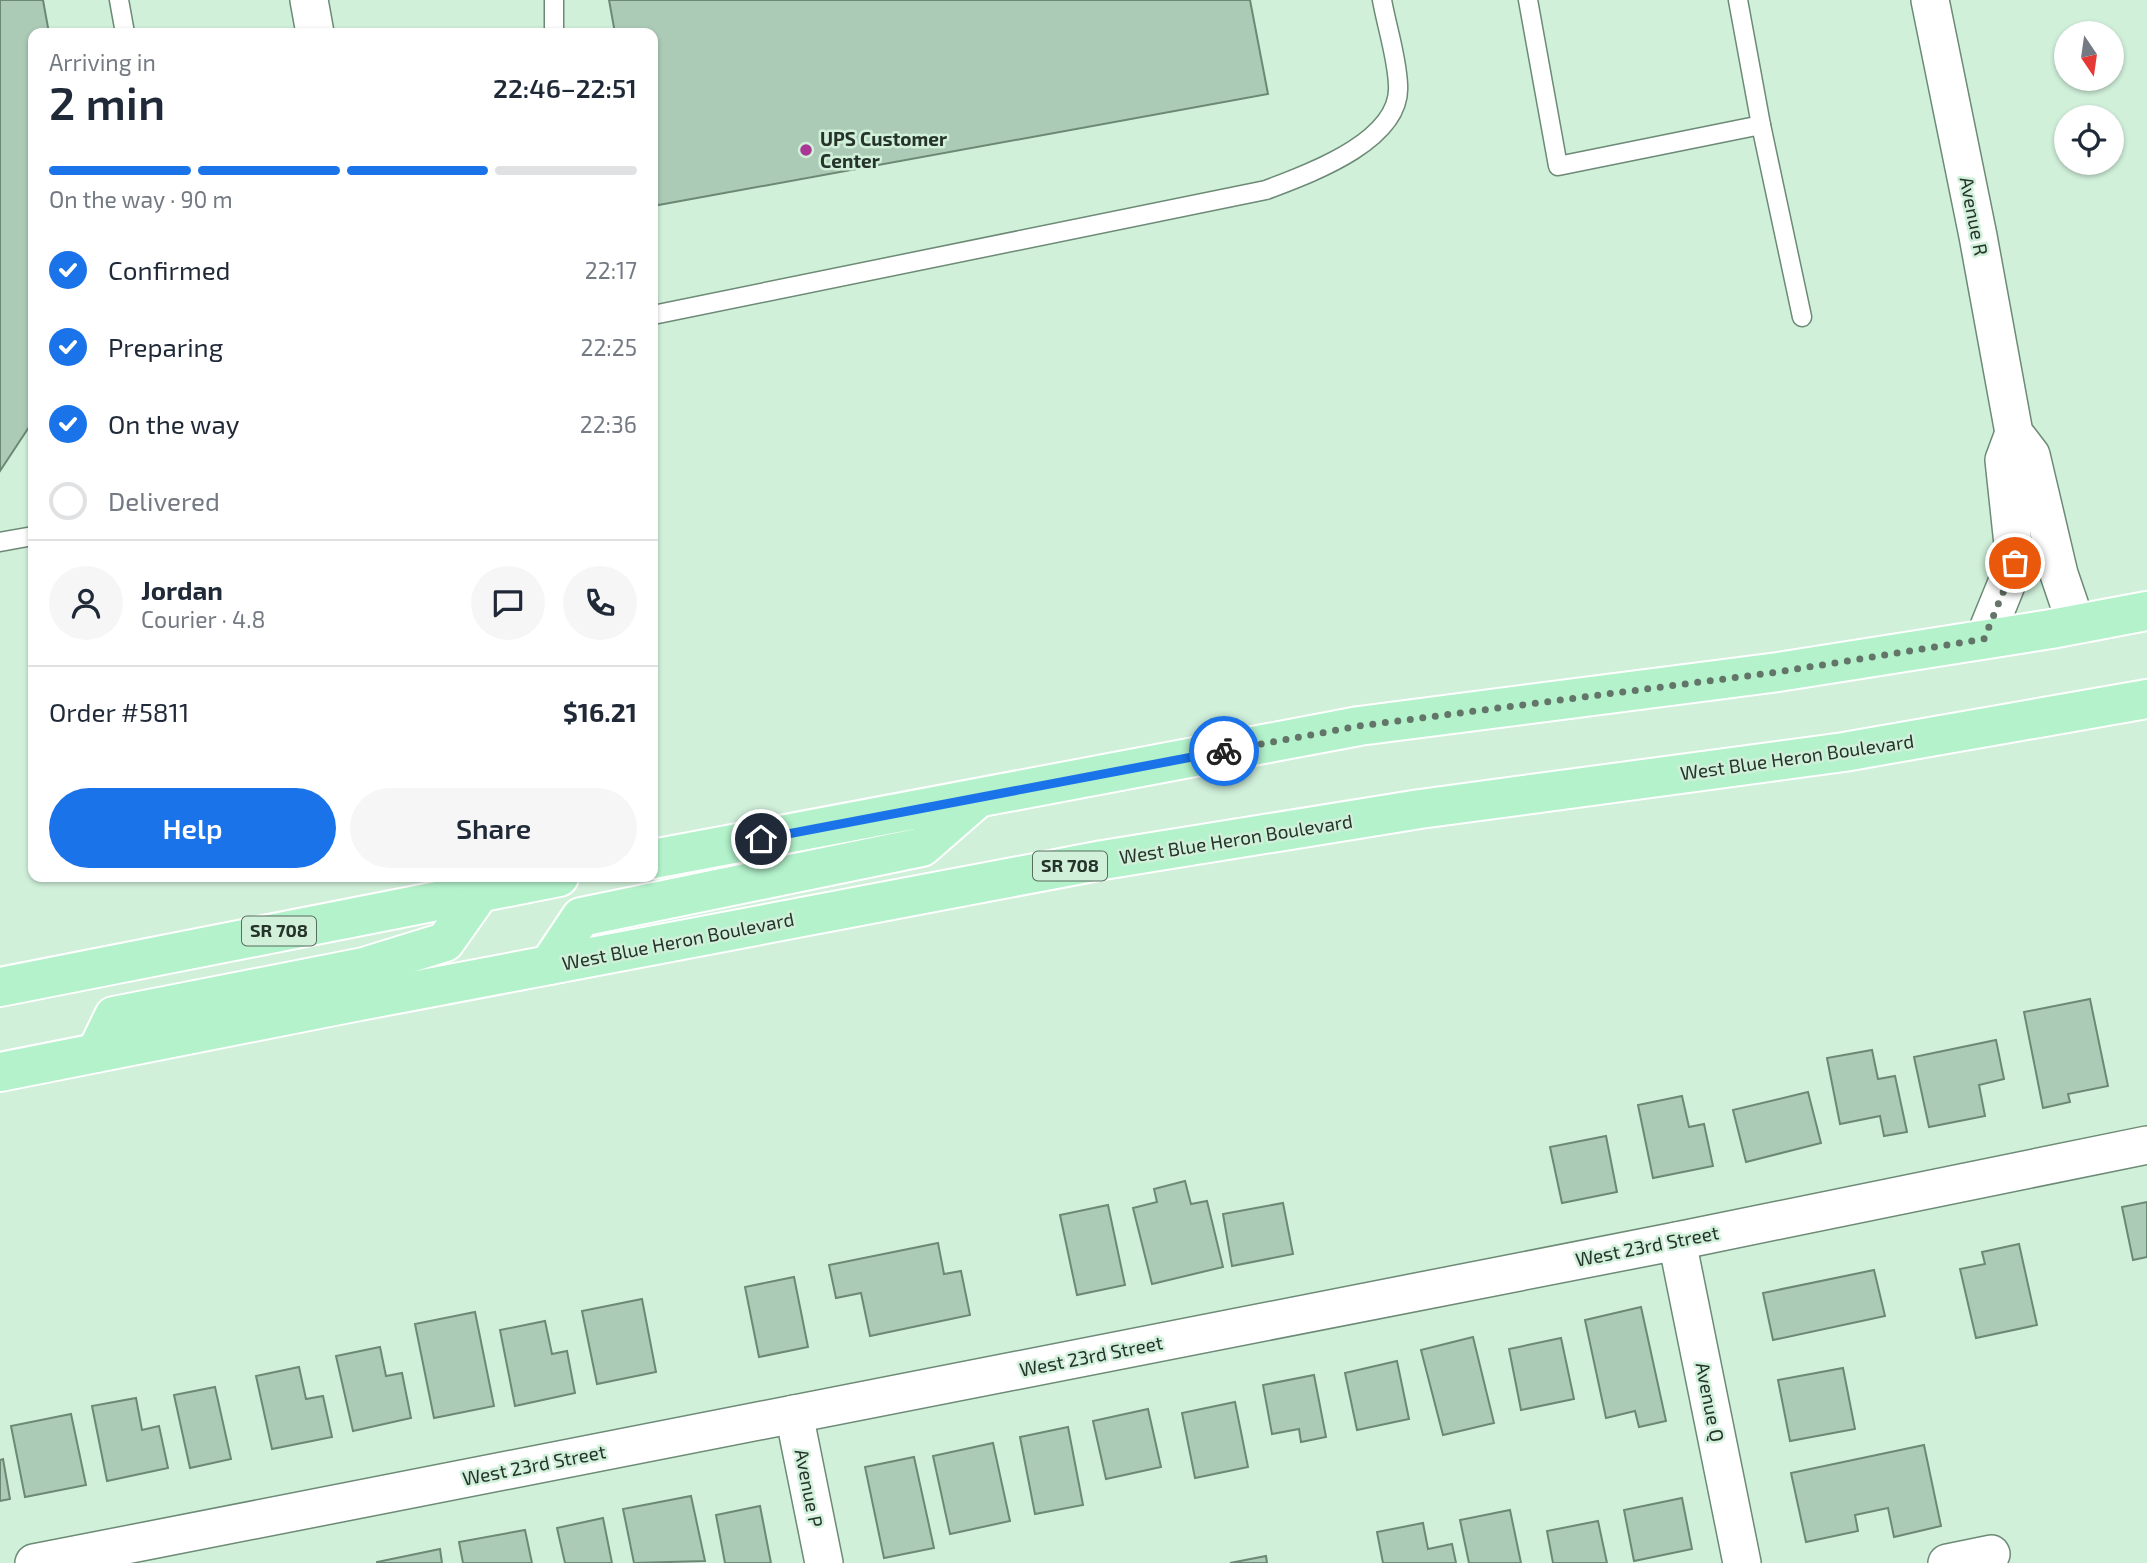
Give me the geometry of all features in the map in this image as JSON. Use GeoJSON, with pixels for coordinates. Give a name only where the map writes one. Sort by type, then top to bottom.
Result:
{"type":"FeatureCollection","features":[{"type":"Feature","properties":{"kind":"main road"},"geometry":{"type":"LineString","coordinates":[[658,858],[1359,726],[1778,672],[2147,611]]}},
{"type":"Feature","properties":{"kind":"main road","name":"West Blue Heron Boulevard"},"geometry":{"type":"LineString","coordinates":[[0,1072],[1103,860],[1420,810],[1844,752],[2147,699]]}},
{"type":"Feature","properties":{"kind":"main road"},"geometry":{"type":"LineString","coordinates":[[549,965],[581,917],[922,847],[978,798]]}},
{"type":"Feature","properties":{"kind":"main road","name":"SR 708"},"geometry":{"type":"LineString","coordinates":[[0,986],[479,884],[502,882]]}},
{"type":"Feature","properties":{"kind":"main road"},"geometry":{"type":"LineString","coordinates":[[96,1053],[114,1016],[364,967],[444,942],[479,884]]}},
{"type":"Feature","properties":{"kind":"street"},"geometry":{"type":"LineString","coordinates":[[309,0],[314,28]]}},
{"type":"Feature","properties":{"kind":"street","name":"Avenue R"},"geometry":{"type":"LineString","coordinates":[[1930,0],[1978,236],[2014,433],[2031,454],[2059,574],[2076,624]]}},
{"type":"Feature","properties":{"kind":"street","name":"Avenue R"},"geometry":{"type":"LineString","coordinates":[[1984,639],[2015,563],[2004,460],[2014,433]]}},
{"type":"Feature","properties":{"kind":"street","name":"West 23rd Street"},"geometry":{"type":"LineString","coordinates":[[34,1563],[1677,1241],[2147,1145]]}},
{"type":"Feature","properties":{"kind":"street","name":"Avenue Q"},"geometry":{"type":"LineString","coordinates":[[1677,1241],[1742,1563]]}},
{"type":"Feature","properties":{"kind":"street","name":"Avenue P"},"geometry":{"type":"LineString","coordinates":[[794,1414],[824,1563]]}},
{"type":"Feature","properties":{"kind":"street"},"geometry":{"type":"LineString","coordinates":[[1947,1563],[1991,1554]]}},
{"type":"Feature","properties":{"kind":"lane"},"geometry":{"type":"LineString","coordinates":[[118,0],[124,28]]}},
{"type":"Feature","properties":{"kind":"lane"},"geometry":{"type":"LineString","coordinates":[[554,0],[554,28]]}},
{"type":"Feature","properties":{"kind":"lane"},"geometry":{"type":"LineString","coordinates":[[658,314],[1266,190],[1318,170],[1365,142],[1395,111],[1399,86],[1381,0]]}},
{"type":"Feature","properties":{"kind":"lane"},"geometry":{"type":"LineString","coordinates":[[1528,0],[1558,166],[1761,125]]}},
{"type":"Feature","properties":{"kind":"lane"},"geometry":{"type":"LineString","coordinates":[[1738,0],[1761,125],[1802,317]]}},
{"type":"Feature","properties":{"kind":"lane"},"geometry":{"type":"LineString","coordinates":[[0,542],[28,537]]}},
{"type":"Feature","properties":{"kind":"building"},"geometry":{"type":"Polygon","coordinates":[[[0,0],[43,0],[48,28],[28,28],[28,429],[0,471],[0,0]]]}},
{"type":"Feature","properties":{"kind":"building","name":"UPS Customer Center"},"geometry":{"type":"Polygon","coordinates":[[[609,0],[1250,0],[1268,94],[658,205],[658,28],[614,28],[609,0]]]}},
{"type":"Feature","properties":{"kind":"building"},"geometry":{"type":"Polygon","coordinates":[[[2090,999],[2108,1086],[2068,1094],[2070,1102],[2043,1108],[2024,1012],[2090,999]]]}},
{"type":"Feature","properties":{"kind":"building"},"geometry":{"type":"Polygon","coordinates":[[[1996,1040],[2004,1079],[1979,1085],[1985,1116],[1929,1127],[1914,1057],[1996,1040]]]}},
{"type":"Feature","properties":{"kind":"building"},"geometry":{"type":"Polygon","coordinates":[[[1872,1050],[1878,1079],[1895,1076],[1907,1132],[1884,1136],[1880,1116],[1840,1124],[1827,1058],[1872,1050]]]}},
{"type":"Feature","properties":{"kind":"building"},"geometry":{"type":"Polygon","coordinates":[[[1808,1092],[1821,1143],[1746,1162],[1733,1110],[1808,1092]]]}},
{"type":"Feature","properties":{"kind":"building"},"geometry":{"type":"Polygon","coordinates":[[[1682,1096],[1689,1127],[1704,1124],[1713,1166],[1653,1178],[1638,1105],[1682,1096]]]}},
{"type":"Feature","properties":{"kind":"building"},"geometry":{"type":"Polygon","coordinates":[[[1606,1136],[1617,1192],[1562,1203],[1550,1147],[1606,1136]]]}},
{"type":"Feature","properties":{"kind":"building"},"geometry":{"type":"Polygon","coordinates":[[[1185,1181],[1191,1204],[1207,1201],[1223,1267],[1152,1284],[1133,1208],[1157,1202],[1154,1189],[1185,1181]]]}},
{"type":"Feature","properties":{"kind":"building"},"geometry":{"type":"Polygon","coordinates":[[[2147,1202],[2147,1257],[2133,1260],[2122,1207],[2147,1202]]]}},
{"type":"Feature","properties":{"kind":"building"},"geometry":{"type":"Polygon","coordinates":[[[1283,1203],[1293,1254],[1232,1266],[1223,1214],[1283,1203]]]}},
{"type":"Feature","properties":{"kind":"building"},"geometry":{"type":"Polygon","coordinates":[[[1108,1205],[1125,1285],[1077,1295],[1060,1215],[1108,1205]]]}},
{"type":"Feature","properties":{"kind":"building"},"geometry":{"type":"Polygon","coordinates":[[[938,1243],[944,1274],[961,1271],[970,1315],[870,1336],[861,1293],[836,1298],[829,1265],[938,1243]]]}},
{"type":"Feature","properties":{"kind":"building"},"geometry":{"type":"Polygon","coordinates":[[[2019,1244],[2037,1325],[1976,1338],[1960,1269],[1985,1264],[1982,1252],[2019,1244]]]}},
{"type":"Feature","properties":{"kind":"building"},"geometry":{"type":"Polygon","coordinates":[[[1874,1270],[1885,1316],[1773,1340],[1763,1293],[1874,1270]]]}},
{"type":"Feature","properties":{"kind":"building"},"geometry":{"type":"Polygon","coordinates":[[[794,1277],[808,1347],[759,1357],[745,1287],[794,1277]]]}},
{"type":"Feature","properties":{"kind":"building"},"geometry":{"type":"Polygon","coordinates":[[[642,1299],[656,1372],[597,1384],[582,1311],[642,1299]]]}},
{"type":"Feature","properties":{"kind":"building"},"geometry":{"type":"Polygon","coordinates":[[[1641,1307],[1666,1421],[1639,1427],[1635,1411],[1606,1418],[1585,1320],[1641,1307]]]}},
{"type":"Feature","properties":{"kind":"building"},"geometry":{"type":"Polygon","coordinates":[[[475,1312],[494,1406],[434,1418],[415,1324],[475,1312]]]}},
{"type":"Feature","properties":{"kind":"building"},"geometry":{"type":"Polygon","coordinates":[[[545,1321],[552,1354],[567,1351],[575,1393],[515,1406],[500,1330],[545,1321]]]}},
{"type":"Feature","properties":{"kind":"building"},"geometry":{"type":"Polygon","coordinates":[[[1473,1337],[1494,1423],[1443,1435],[1421,1350],[1473,1337]]]}},
{"type":"Feature","properties":{"kind":"building"},"geometry":{"type":"Polygon","coordinates":[[[1561,1338],[1574,1399],[1521,1410],[1509,1349],[1561,1338]]]}},
{"type":"Feature","properties":{"kind":"building"},"geometry":{"type":"Polygon","coordinates":[[[380,1347],[386,1376],[402,1373],[411,1418],[353,1431],[336,1356],[380,1347]]]}},
{"type":"Feature","properties":{"kind":"building"},"geometry":{"type":"Polygon","coordinates":[[[1397,1361],[1409,1419],[1357,1430],[1345,1373],[1397,1361]]]}},
{"type":"Feature","properties":{"kind":"building"},"geometry":{"type":"Polygon","coordinates":[[[299,1367],[306,1399],[323,1396],[332,1437],[272,1449],[256,1376],[299,1367]]]}},
{"type":"Feature","properties":{"kind":"building"},"geometry":{"type":"Polygon","coordinates":[[[1843,1368],[1855,1429],[1790,1441],[1778,1380],[1843,1368]]]}},
{"type":"Feature","properties":{"kind":"building"},"geometry":{"type":"Polygon","coordinates":[[[1314,1375],[1326,1437],[1301,1442],[1299,1429],[1272,1434],[1263,1385],[1314,1375]]]}},
{"type":"Feature","properties":{"kind":"building"},"geometry":{"type":"Polygon","coordinates":[[[215,1387],[231,1459],[190,1468],[174,1395],[215,1387]]]}},
{"type":"Feature","properties":{"kind":"building"},"geometry":{"type":"Polygon","coordinates":[[[136,1398],[142,1430],[159,1426],[168,1468],[107,1481],[92,1406],[136,1398]]]}},
{"type":"Feature","properties":{"kind":"building"},"geometry":{"type":"Polygon","coordinates":[[[1235,1402],[1248,1467],[1195,1478],[1182,1413],[1235,1402]]]}},
{"type":"Feature","properties":{"kind":"building"},"geometry":{"type":"Polygon","coordinates":[[[1148,1409],[1161,1467],[1106,1479],[1093,1421],[1148,1409]]]}},
{"type":"Feature","properties":{"kind":"building"},"geometry":{"type":"Polygon","coordinates":[[[71,1414],[86,1485],[25,1497],[11,1426],[71,1414]]]}},
{"type":"Feature","properties":{"kind":"building"},"geometry":{"type":"Polygon","coordinates":[[[1068,1427],[1083,1505],[1035,1514],[1020,1437],[1068,1427]]]}},
{"type":"Feature","properties":{"kind":"building"},"geometry":{"type":"Polygon","coordinates":[[[993,1443],[1010,1521],[950,1534],[933,1456],[993,1443]]]}},
{"type":"Feature","properties":{"kind":"building"},"geometry":{"type":"Polygon","coordinates":[[[1924,1445],[1941,1526],[1894,1537],[1888,1508],[1855,1515],[1858,1531],[1806,1542],[1791,1473],[1924,1445]]]}},
{"type":"Feature","properties":{"kind":"building"},"geometry":{"type":"Polygon","coordinates":[[[914,1457],[934,1548],[884,1558],[865,1467],[914,1457]]]}},
{"type":"Feature","properties":{"kind":"building"},"geometry":{"type":"Polygon","coordinates":[[[3,1459],[10,1499],[0,1501],[0,1460],[3,1459]]]}},
{"type":"Feature","properties":{"kind":"building"},"geometry":{"type":"Polygon","coordinates":[[[691,1496],[705,1561],[634,1563],[623,1509],[691,1496]]]}},
{"type":"Feature","properties":{"kind":"building"},"geometry":{"type":"Polygon","coordinates":[[[1682,1498],[1692,1549],[1634,1561],[1624,1510],[1682,1498]]]}},
{"type":"Feature","properties":{"kind":"building"},"geometry":{"type":"Polygon","coordinates":[[[760,1506],[771,1563],[725,1563],[716,1515],[760,1506]]]}},
{"type":"Feature","properties":{"kind":"building"},"geometry":{"type":"Polygon","coordinates":[[[1510,1510],[1521,1563],[1469,1563],[1460,1520],[1510,1510]]]}},
{"type":"Feature","properties":{"kind":"building"},"geometry":{"type":"Polygon","coordinates":[[[603,1518],[612,1563],[565,1563],[557,1528],[603,1518]]]}},
{"type":"Feature","properties":{"kind":"building"},"geometry":{"type":"Polygon","coordinates":[[[1598,1521],[1607,1563],[1553,1563],[1547,1531],[1598,1521]]]}},
{"type":"Feature","properties":{"kind":"building"},"geometry":{"type":"Polygon","coordinates":[[[1423,1523],[1428,1549],[1452,1544],[1456,1563],[1383,1563],[1377,1532],[1423,1523]]]}},
{"type":"Feature","properties":{"kind":"building"},"geometry":{"type":"Polygon","coordinates":[[[525,1530],[532,1563],[463,1563],[459,1542],[525,1530]]]}},
{"type":"Feature","properties":{"kind":"building"},"geometry":{"type":"Polygon","coordinates":[[[440,1549],[442,1563],[377,1563],[377,1562],[440,1549]]]}},
{"type":"Feature","properties":{"kind":"building"},"geometry":{"type":"Polygon","coordinates":[[[1266,1556],[1267,1563],[1230,1563],[1266,1556]]]}},
{"type":"Feature","properties":{"kind":"way so far"},"geometry":{"type":"LineString","coordinates":[[1224,751],[1359,726],[1778,672],[1984,639],[2015,563]]}},
{"type":"Feature","properties":{"kind":"place","name":"UPS Customer Center"},"geometry":{"type":"Point","coordinates":[806,150]}},
{"type":"Feature","properties":{"kind":"route"},"geometry":{"type":"LineString","coordinates":[[761,839],[1224,751]]}}]}
